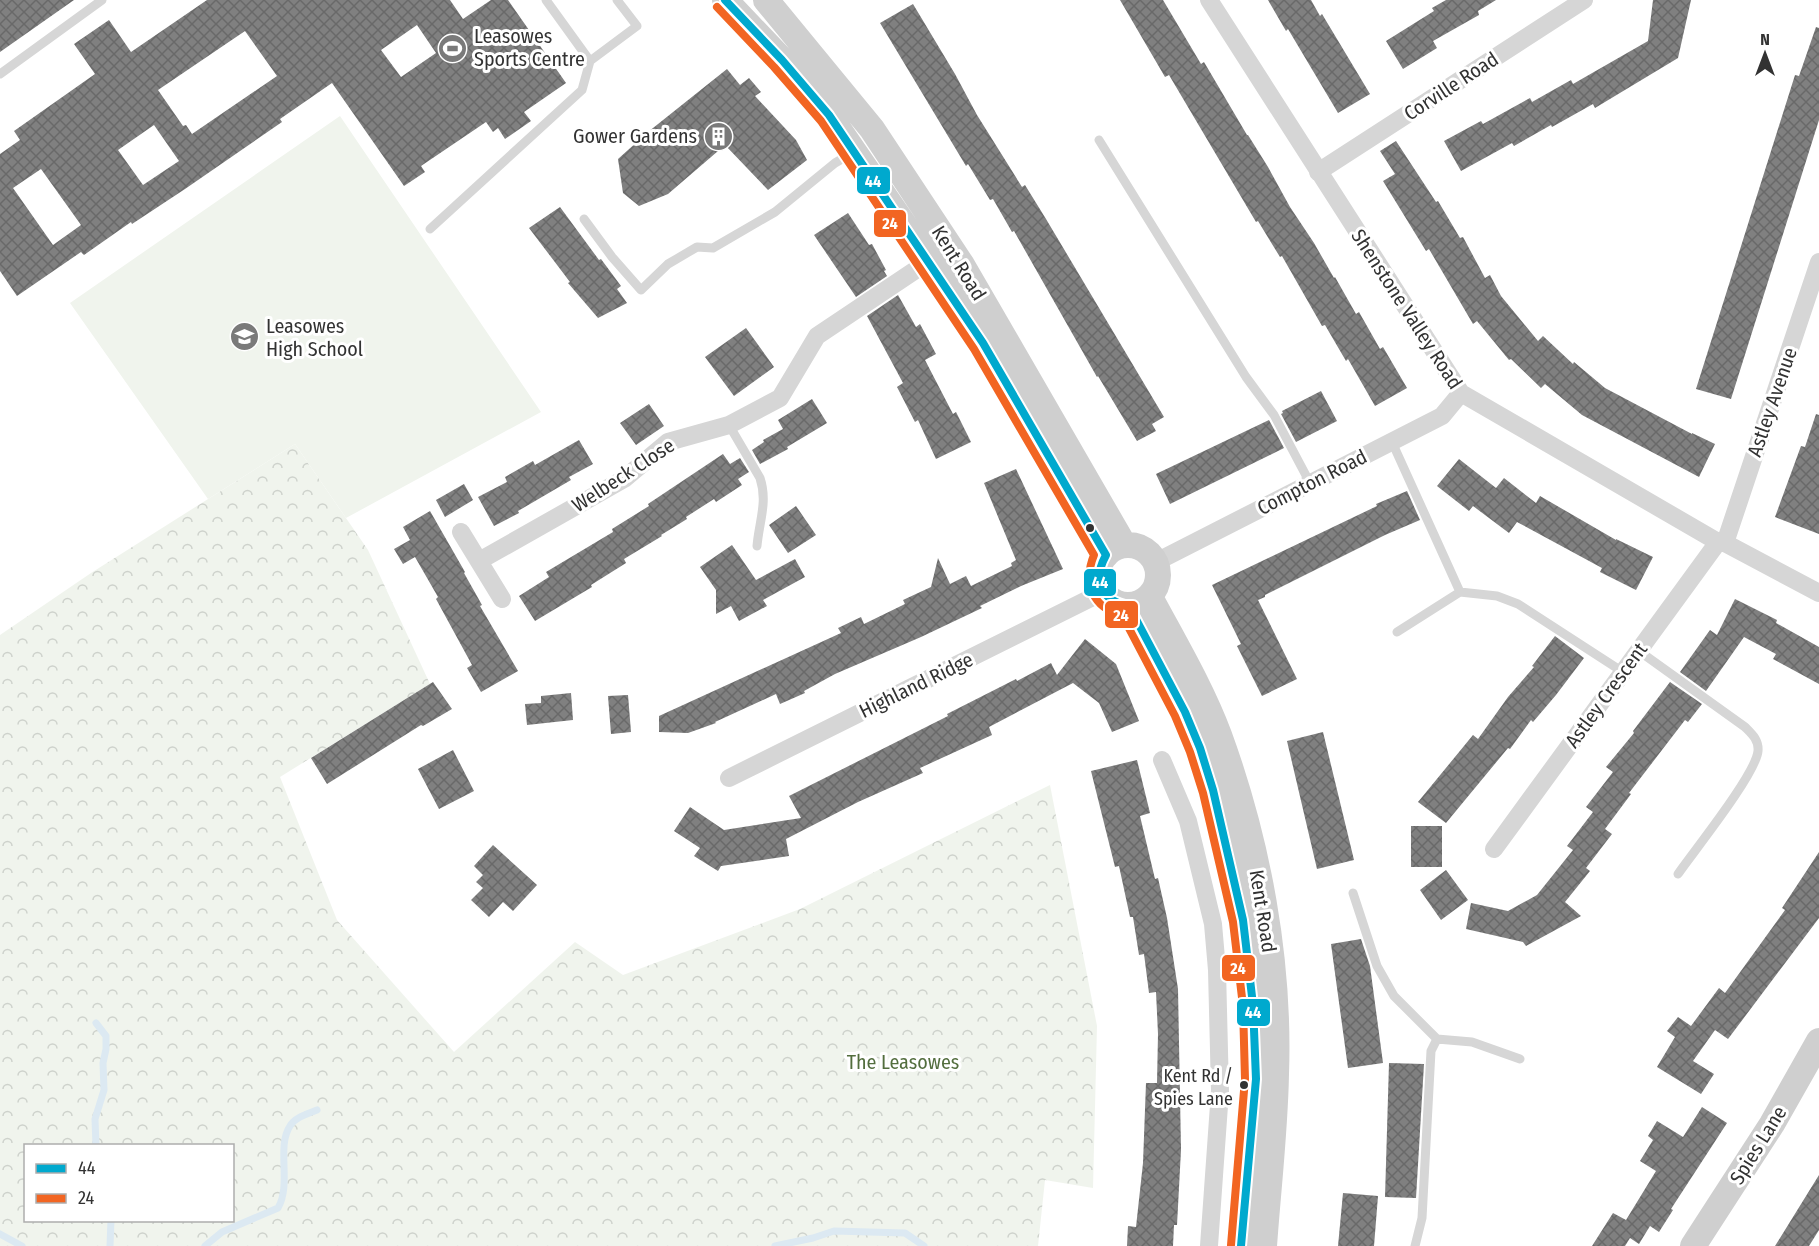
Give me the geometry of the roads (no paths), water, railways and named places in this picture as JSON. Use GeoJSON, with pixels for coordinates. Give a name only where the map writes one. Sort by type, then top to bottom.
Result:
{"type":"FeatureCollection","features":[{"type":"Feature","properties":{"kind":"main road","name":"Kent Road"},"geometry":{"type":"LineString","coordinates":[[725,0],[795,75],[829,116],[929,261],[1115,550]]}},
{"type":"Feature","properties":{"kind":"main road","name":"Kent Road"},"geometry":{"type":"LineString","coordinates":[[766,0],[872,129],[962,265],[1115,550]]}},
{"type":"Feature","properties":{"kind":"main road"},"geometry":{"type":"LineString","coordinates":[[1131,545],[1148,552],[1156,562],[1159,574],[1157,586],[1140,602],[1114,602],[1103,592],[1099,583],[1100,564],[1115,550],[1131,545]]}},
{"type":"Feature","properties":{"kind":"main road","name":"Kent Road"},"geometry":{"type":"LineString","coordinates":[[1140,602],[1200,748],[1213,790],[1243,920],[1253,1005],[1256,1079],[1241,1246]]}},
{"type":"Feature","properties":{"kind":"main road","name":"Kent Road"},"geometry":{"type":"LineString","coordinates":[[1140,602],[1205,702],[1219,735],[1258,869],[1269,942],[1275,1006],[1276,1074],[1264,1246]]}},
{"type":"Feature","properties":{"kind":"main road","name":"Spies Lane"},"geometry":{"type":"LineString","coordinates":[[1693,1246],[1772,1124],[1819,1041]]}},
{"type":"Feature","properties":{"kind":"street","name":"Shenstone Valley Road"},"geometry":{"type":"LineString","coordinates":[[1209,0],[1461,393],[1721,542],[1819,593]]}},
{"type":"Feature","properties":{"kind":"street","name":"Corville Road"},"geometry":{"type":"LineString","coordinates":[[1318,172],[1584,0]]}},
{"type":"Feature","properties":{"kind":"street","name":"Welbeck Close"},"geometry":{"type":"LineString","coordinates":[[479,561],[624,479],[668,442],[729,424],[780,398],[817,336],[929,261]]}},
{"type":"Feature","properties":{"kind":"street","name":"Astley Avenue"},"geometry":{"type":"LineString","coordinates":[[1721,542],[1819,262]]}},
{"type":"Feature","properties":{"kind":"street","name":"Compton Road"},"geometry":{"type":"LineString","coordinates":[[1156,562],[1442,416],[1461,393]]}},
{"type":"Feature","properties":{"kind":"street"},"geometry":{"type":"LineString","coordinates":[[461,532],[502,599]]}},
{"type":"Feature","properties":{"kind":"street","name":"Astley Crescent"},"geometry":{"type":"LineString","coordinates":[[1494,849],[1721,542]]}},
{"type":"Feature","properties":{"kind":"street","name":"Highland Ridge"},"geometry":{"type":"LineString","coordinates":[[729,778],[1103,592]]}},
{"type":"Feature","properties":{"kind":"street"},"geometry":{"type":"LineString","coordinates":[[1162,760],[1188,821],[1213,924],[1217,970],[1220,1091],[1209,1246]]}},
{"type":"Feature","properties":{"kind":"street","name":"Kent Road"},"geometry":{"type":"LineString","coordinates":[[1213,924],[1243,920]]}},
{"type":"Feature","properties":{"kind":"lane"},"geometry":{"type":"LineString","coordinates":[[0,74],[102,0]]}},
{"type":"Feature","properties":{"kind":"lane"},"geometry":{"type":"LineString","coordinates":[[546,0],[590,61]]}},
{"type":"Feature","properties":{"kind":"lane"},"geometry":{"type":"LineString","coordinates":[[430,229],[582,90],[590,61],[637,26],[617,0]]}},
{"type":"Feature","properties":{"kind":"lane"},"geometry":{"type":"LineString","coordinates":[[1099,140],[1246,377],[1274,415],[1310,483]]}},
{"type":"Feature","properties":{"kind":"lane"},"geometry":{"type":"LineString","coordinates":[[584,219],[612,257],[641,290],[668,264],[697,247],[713,248],[775,212],[835,163],[854,152]]}},
{"type":"Feature","properties":{"kind":"lane"},"geometry":{"type":"LineString","coordinates":[[729,424],[763,486],[764,509],[757,546]]}},
{"type":"Feature","properties":{"kind":"lane"},"geometry":{"type":"LineString","coordinates":[[1392,442],[1460,592]]}},
{"type":"Feature","properties":{"kind":"lane"},"geometry":{"type":"LineString","coordinates":[[1397,632],[1460,592],[1497,596],[1518,604],[1623,672]]}},
{"type":"Feature","properties":{"kind":"lane"},"geometry":{"type":"LineString","coordinates":[[1639,651],[1745,727],[1756,739],[1758,751],[1748,775],[1678,874]]}},
{"type":"Feature","properties":{"kind":"lane"},"geometry":{"type":"LineString","coordinates":[[1353,893],[1377,966],[1394,996],[1437,1039],[1472,1042],[1520,1059]]}},
{"type":"Feature","properties":{"kind":"lane"},"geometry":{"type":"LineString","coordinates":[[1415,1246],[1422,1218],[1431,1051],[1437,1039]]}},
{"type":"Feature","properties":{"kind":"waterway"},"geometry":{"type":"LineString","coordinates":[[96,1023],[106,1036],[106,1049],[103,1063],[104,1090],[95,1119],[96,1144]]}},
{"type":"Feature","properties":{"kind":"waterway"},"geometry":{"type":"LineString","coordinates":[[205,1246],[222,1232],[278,1208],[284,1188],[286,1135],[295,1120],[317,1110]]}},
{"type":"Feature","properties":{"kind":"waterway"},"geometry":{"type":"LineString","coordinates":[[110,1246],[111,1222]]}},
{"type":"Feature","properties":{"kind":"waterway"},"geometry":{"type":"LineString","coordinates":[[775,1246],[834,1231],[905,1233],[924,1246]]}},
{"type":"Feature","properties":{"kind":"waterway"},"geometry":{"type":"LineString","coordinates":[[0,1234],[22,1246]]}},
{"type":"Feature","properties":{"kind":"place","name":"Leasowes Sports Centre"},"geometry":{"type":"Point","coordinates":[453,48]}},
{"type":"Feature","properties":{"kind":"place","name":"Gower Gardens"},"geometry":{"type":"Point","coordinates":[718,136]}},
{"type":"Feature","properties":{"kind":"place","name":"Leasowes High School"},"geometry":{"type":"Point","coordinates":[245,337]}},
{"type":"Feature","properties":{"kind":"place","name":"Kent Rd / Spies Lane"},"geometry":{"type":"Point","coordinates":[1244,1085]}},
{"type":"Feature","properties":{"kind":"park label","name":"The Leasowes"},"geometry":{"type":"Point","coordinates":[903,1062]}}]}
